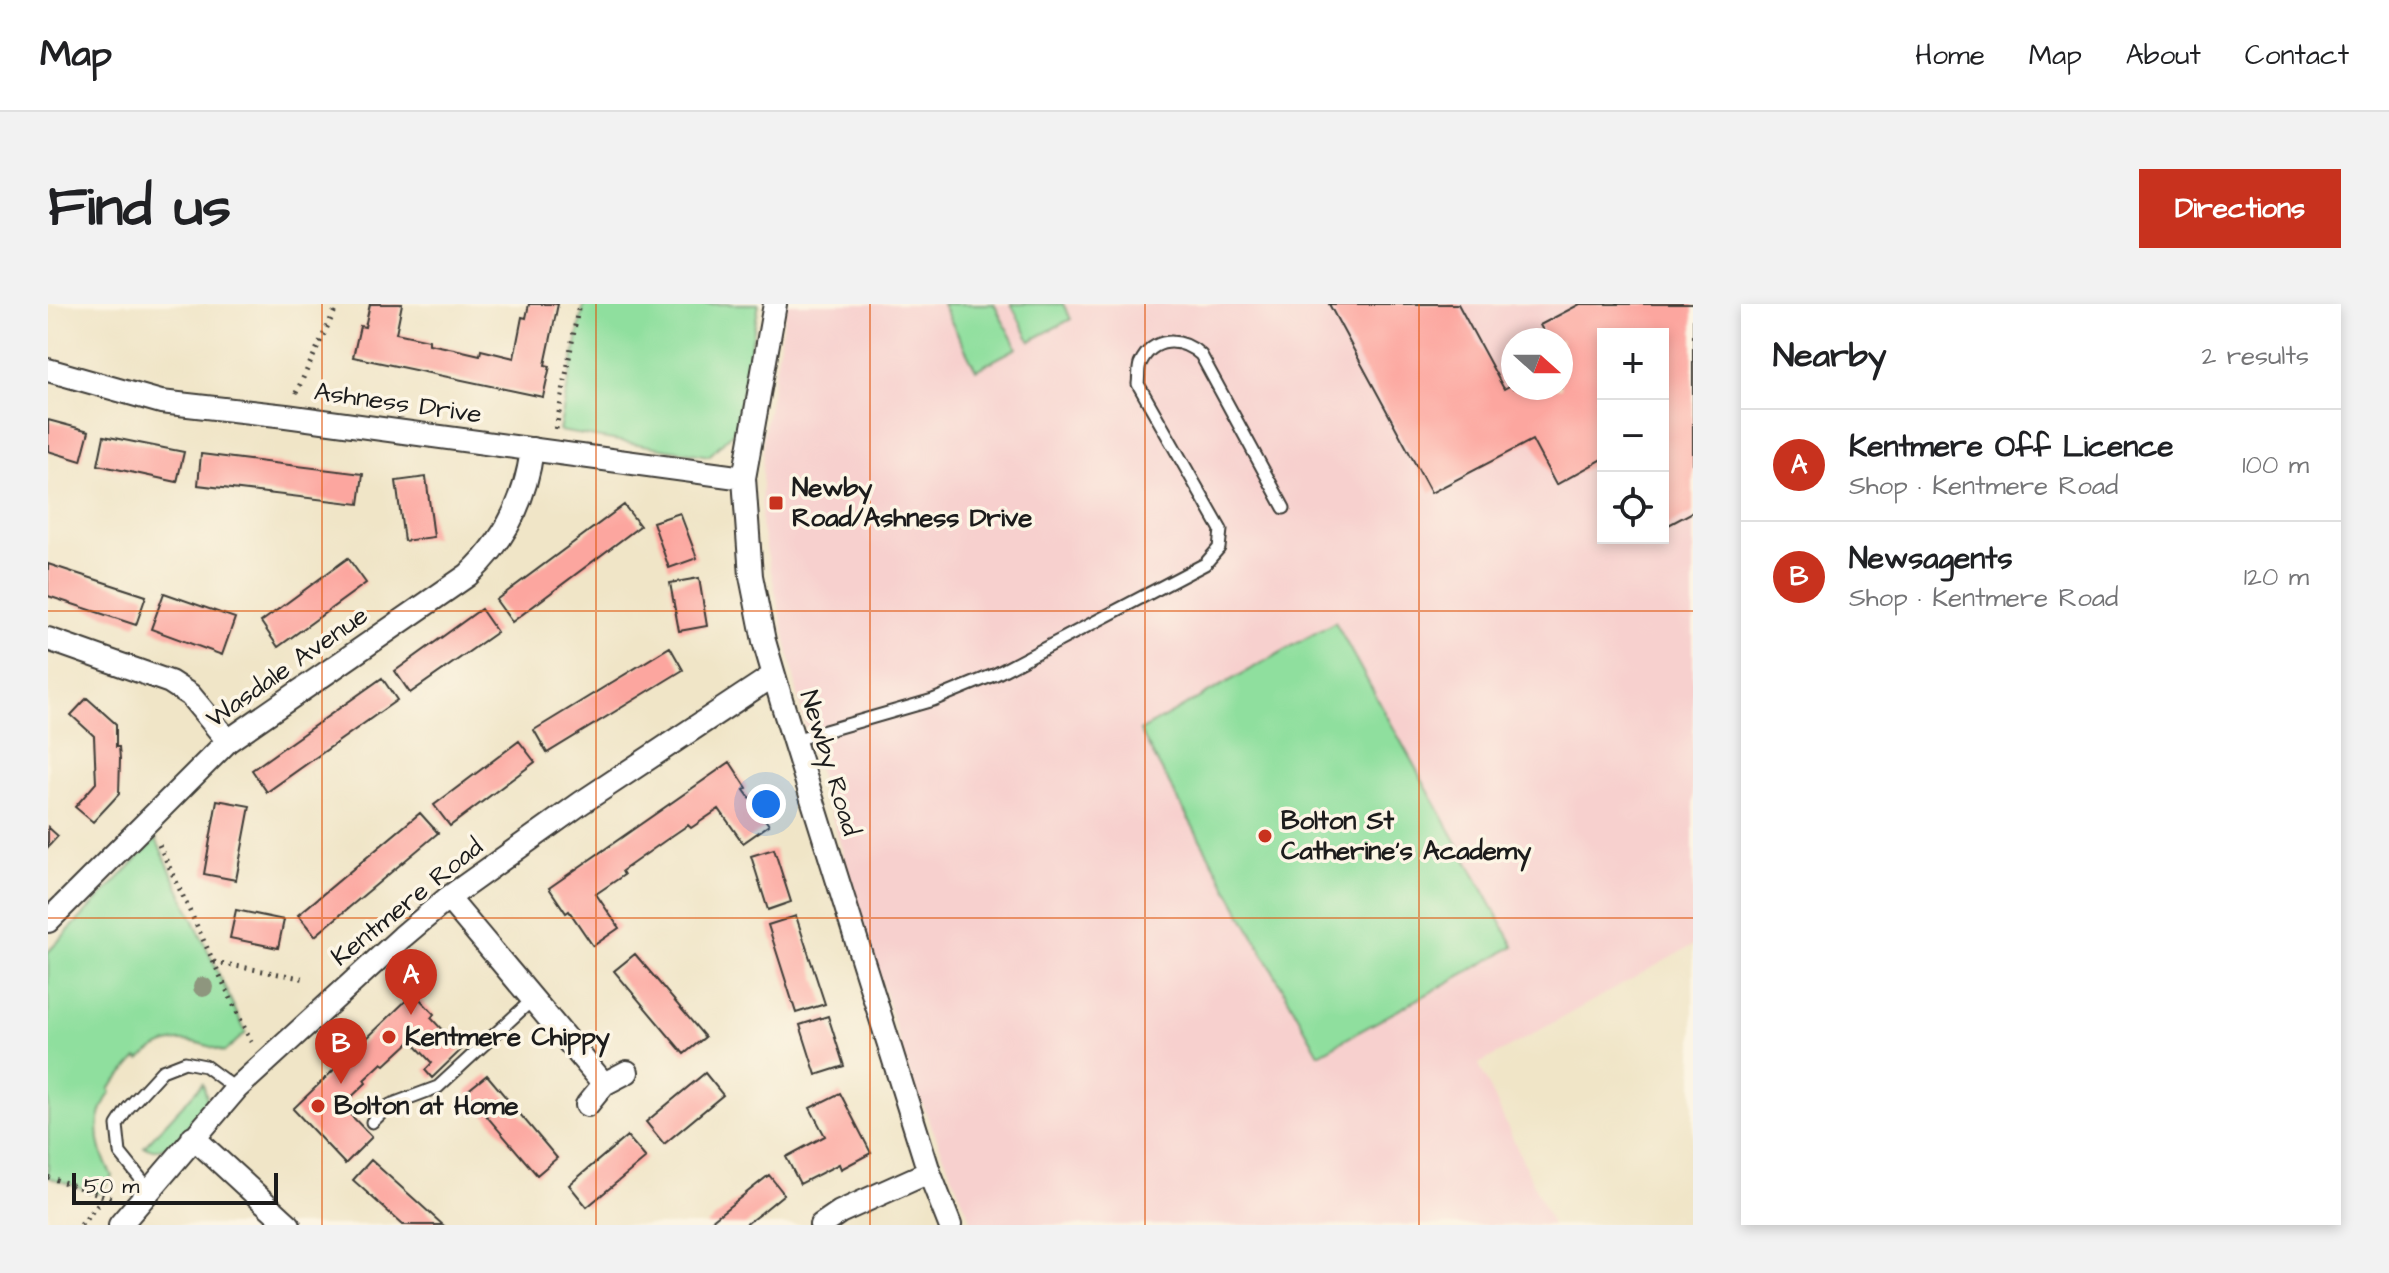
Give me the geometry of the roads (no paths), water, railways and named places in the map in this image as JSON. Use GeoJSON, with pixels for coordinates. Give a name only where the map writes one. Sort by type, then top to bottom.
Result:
{"type":"FeatureCollection","features":[{"type":"Feature","properties":{"kind":"street","name":"Newby Road"},"geometry":{"type":"LineString","coordinates":[[775,304],[744,478],[751,576],[774,675],[929,1172],[950,1225]]}},
{"type":"Feature","properties":{"kind":"street","name":"Ashness Drive"},"geometry":{"type":"LineString","coordinates":[[48,370],[161,402],[744,478]]}},
{"type":"Feature","properties":{"kind":"street","name":"Wasdale Avenue"},"geometry":{"type":"LineString","coordinates":[[48,921],[228,741],[468,575],[484,560],[494,549],[516,510],[542,450]]}},
{"type":"Feature","properties":{"kind":"street"},"geometry":{"type":"LineString","coordinates":[[48,639],[170,682],[190,695],[228,741]]}},
{"type":"Feature","properties":{"kind":"street","name":"Kentmere Road"},"geometry":{"type":"LineString","coordinates":[[120,1225],[236,1089],[448,898],[581,803],[774,675]]}},
{"type":"Feature","properties":{"kind":"street"},"geometry":{"type":"LineString","coordinates":[[448,898],[604,1084]]}},
{"type":"Feature","properties":{"kind":"street"},"geometry":{"type":"LineString","coordinates":[[587,1105],[604,1084],[627,1072]]}},
{"type":"Feature","properties":{"kind":"street"},"geometry":{"type":"LineString","coordinates":[[193,1137],[289,1225]]}},
{"type":"Feature","properties":{"kind":"street"},"geometry":{"type":"LineString","coordinates":[[821,1225],[840,1212],[929,1172]]}},
{"type":"Feature","properties":{"kind":"lane"},"geometry":{"type":"LineString","coordinates":[[794,740],[933,700],[996,674],[1205,564],[1219,548],[1221,530],[1138,384],[1139,365],[1152,349],[1170,341],[1188,344],[1201,355],[1284,508]]}},
{"type":"Feature","properties":{"kind":"lane"},"geometry":{"type":"LineString","coordinates":[[372,1122],[390,1105],[438,1087],[533,999]]}},
{"type":"Feature","properties":{"kind":"lane"},"geometry":{"type":"LineString","coordinates":[[142,1197],[120,1153],[117,1125],[128,1108],[162,1071],[185,1062],[205,1066],[236,1089]]}},
{"type":"Feature","properties":{"kind":"place","name":"Newby Road/Ashness Drive"},"geometry":{"type":"Point","coordinates":[776,503]}},
{"type":"Feature","properties":{"kind":"place","name":"Bolton St Catherine's Academy"},"geometry":{"type":"Point","coordinates":[1265,836]}},
{"type":"Feature","properties":{"kind":"place","name":"Kentmere Off Licence"},"geometry":{"type":"Point","coordinates":[411,1015]}},
{"type":"Feature","properties":{"kind":"place","name":"Kentmere Chippy"},"geometry":{"type":"Point","coordinates":[389,1037]}},
{"type":"Feature","properties":{"kind":"place","name":"Newsagents"},"geometry":{"type":"Point","coordinates":[341,1084]}},
{"type":"Feature","properties":{"kind":"place","name":"Bolton at Home"},"geometry":{"type":"Point","coordinates":[318,1106]}}]}
